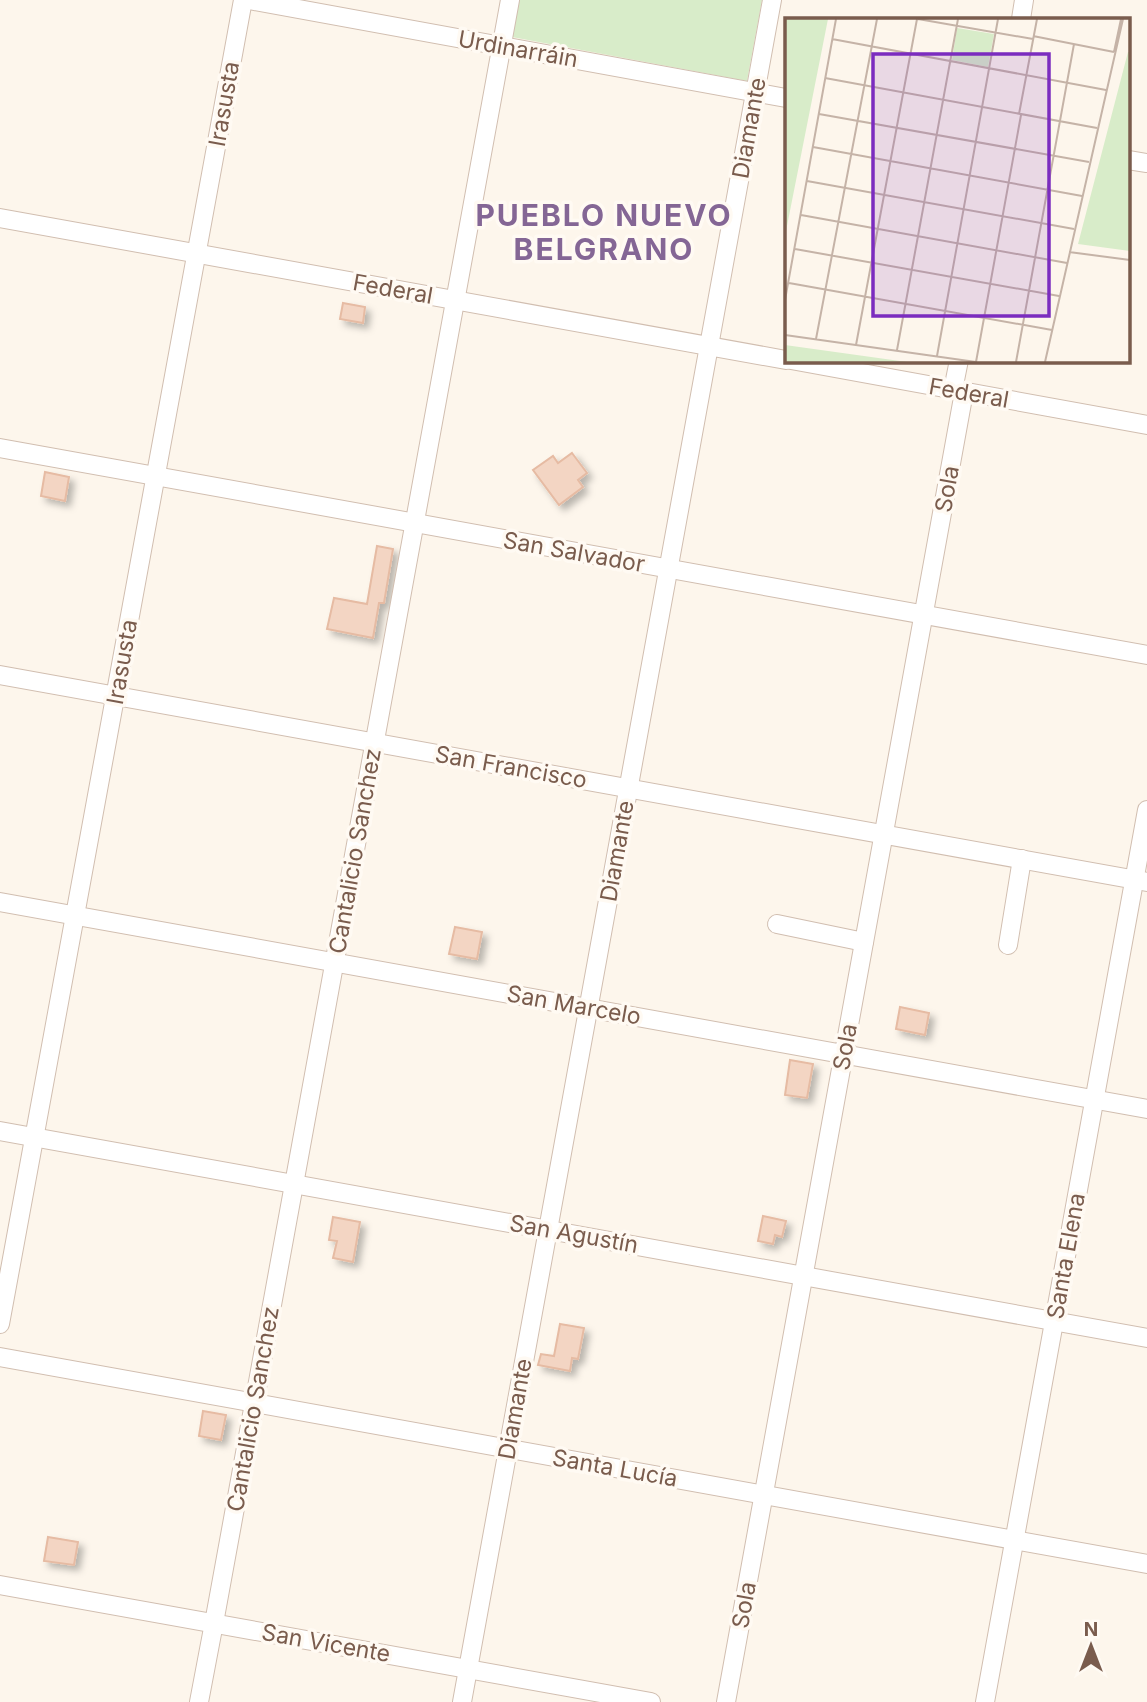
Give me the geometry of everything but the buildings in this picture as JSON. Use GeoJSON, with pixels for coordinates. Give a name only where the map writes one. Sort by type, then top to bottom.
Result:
{"type":"FeatureCollection","features":[{"type":"Feature","properties":{"kind":"street","name":"Irasusta"},"geometry":{"type":"LineString","coordinates":[[0,1324],[243,0]]}},
{"type":"Feature","properties":{"kind":"street","name":"Urdinarráin"},"geometry":{"type":"LineString","coordinates":[[249,0],[785,98]]}},
{"type":"Feature","properties":{"kind":"street","name":"Cantalicio Sanchez"},"geometry":{"type":"LineString","coordinates":[[199,1702],[510,0]]}},
{"type":"Feature","properties":{"kind":"street","name":"Diamante"},"geometry":{"type":"LineString","coordinates":[[462,1702],[772,0]]}},
{"type":"Feature","properties":{"kind":"street"},"geometry":{"type":"LineString","coordinates":[[1021,18],[1024,0]]}},
{"type":"Feature","properties":{"kind":"street","name":"Federal"},"geometry":{"type":"LineString","coordinates":[[0,218],[785,359]]}},
{"type":"Feature","properties":{"kind":"street","name":"Federal"},"geometry":{"type":"LineString","coordinates":[[800,362],[1147,425]]}},
{"type":"Feature","properties":{"kind":"street","name":"Sola"},"geometry":{"type":"LineString","coordinates":[[726,1702],[924,615],[959,391],[959,362]]}},
{"type":"Feature","properties":{"kind":"street","name":"San Salvador"},"geometry":{"type":"LineString","coordinates":[[0,448],[1147,655]]}},
{"type":"Feature","properties":{"kind":"street","name":"San Francisco"},"geometry":{"type":"LineString","coordinates":[[0,675],[1141,881]]}},
{"type":"Feature","properties":{"kind":"street","name":"Santa Elena"},"geometry":{"type":"LineString","coordinates":[[985,1702],[1094,1099],[1141,881],[1147,810]]}},
{"type":"Feature","properties":{"kind":"street"},"geometry":{"type":"LineString","coordinates":[[1009,945],[1022,859]]}},
{"type":"Feature","properties":{"kind":"street","name":"San Marcelo"},"geometry":{"type":"LineString","coordinates":[[0,902],[1147,1109]]}},
{"type":"Feature","properties":{"kind":"street"},"geometry":{"type":"LineString","coordinates":[[777,925],[864,942]]}},
{"type":"Feature","properties":{"kind":"street","name":"San Agustín"},"geometry":{"type":"LineString","coordinates":[[0,1130],[1147,1338]]}},
{"type":"Feature","properties":{"kind":"street","name":"Santa Lucía"},"geometry":{"type":"LineString","coordinates":[[0,1357],[1147,1564]]}},
{"type":"Feature","properties":{"kind":"street","name":"San Vicente"},"geometry":{"type":"LineString","coordinates":[[0,1585],[651,1702]]}},
{"type":"Feature","properties":{"kind":"green space"},"geometry":{"type":"Polygon","coordinates":[[[519,0],[762,0],[747,81],[512,37],[519,0]]]}},
{"type":"Feature","properties":{"kind":"district","name":"PUEBLO NUEVO BELGRANO"},"geometry":{"type":"Point","coordinates":[604,232]}}]}
